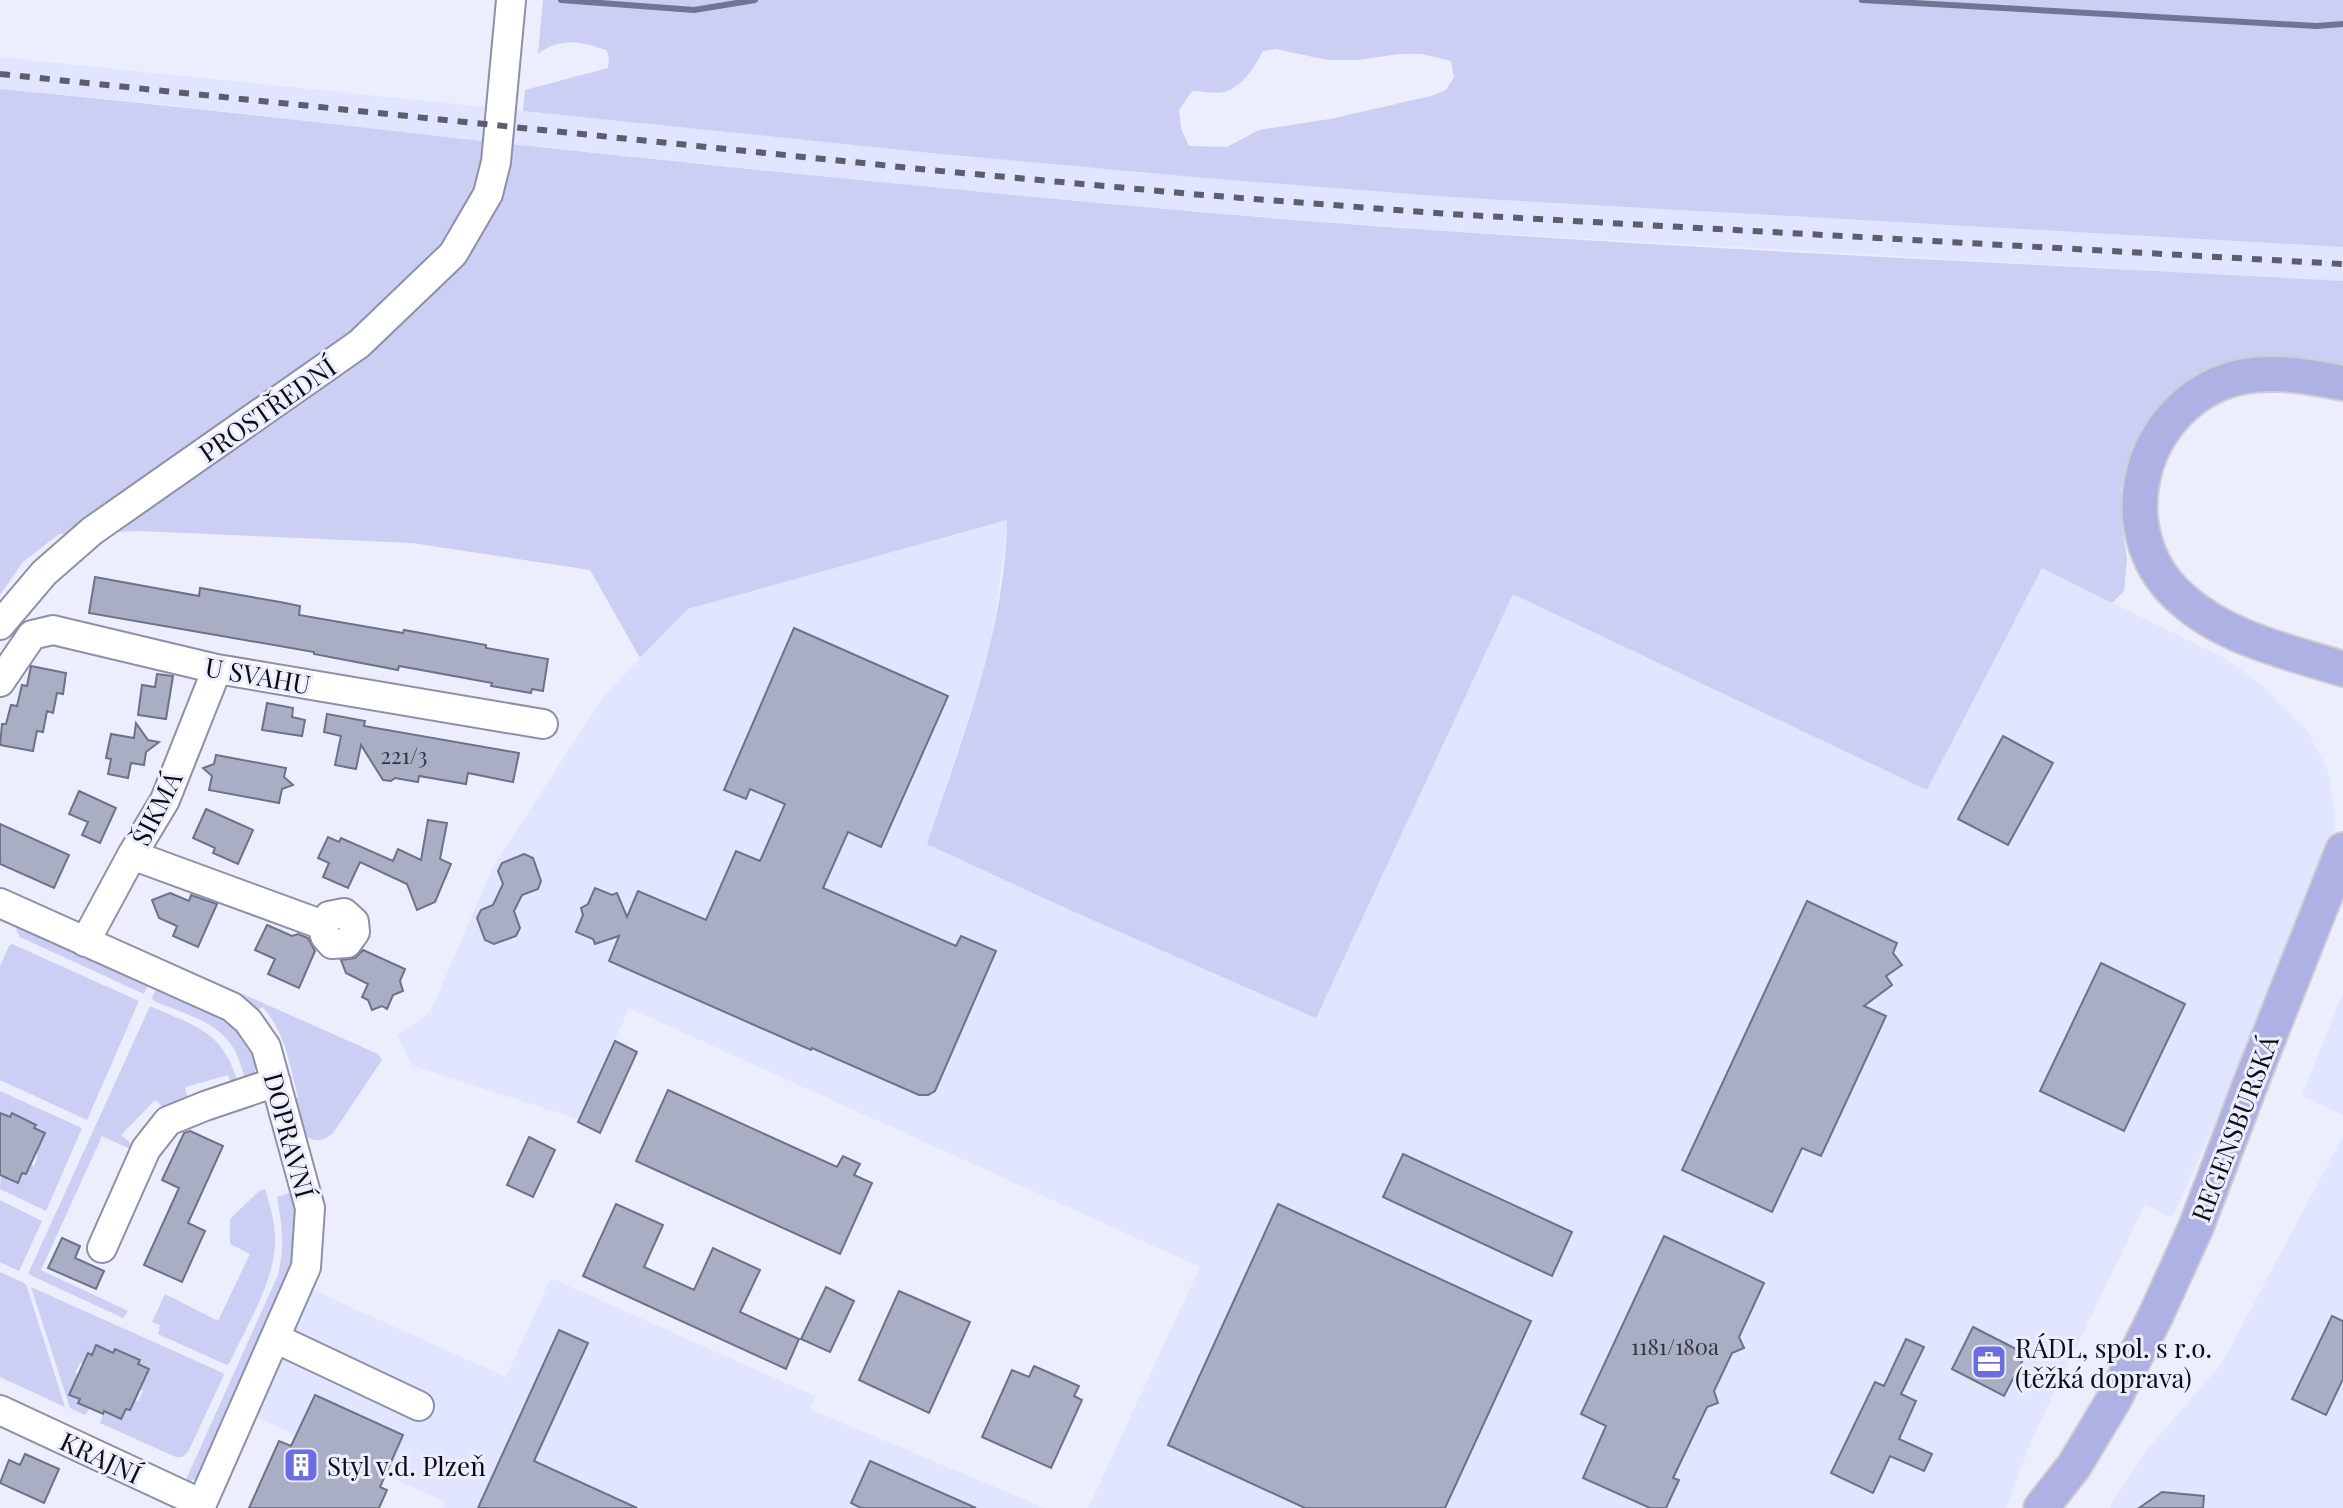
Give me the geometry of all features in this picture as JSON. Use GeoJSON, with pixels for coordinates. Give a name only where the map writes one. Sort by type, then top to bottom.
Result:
{"type":"FeatureCollection","features":[{"type":"Feature","properties":{"kind":"main road"},"geometry":{"type":"LineString","coordinates":[[2343,383],[2309,376],[2245,376],[2219,384],[2193,398],[2172,417],[2145,464],[2139,514],[2143,541],[2153,562],[2168,586],[2182,600],[2208,619],[2248,639],[2343,669]]}},
{"type":"Feature","properties":{"kind":"main road","name":"REGENSBURSKÁ"},"geometry":{"type":"LineString","coordinates":[[2041,1508],[2074,1466],[2113,1401],[2196,1227],[2343,850]]}},
{"type":"Feature","properties":{"kind":"main road","name":"REGENSBURSKÁ"},"geometry":{"type":"LineString","coordinates":[[2023,1508],[2050,1480],[2113,1401]]}},
{"type":"Feature","properties":{"kind":"street","name":"PROSTŘEDNÍ"},"geometry":{"type":"LineString","coordinates":[[0,625],[44,573],[92,531],[359,344],[453,254],[488,194],[496,162],[511,0]]}},
{"type":"Feature","properties":{"kind":"street","name":"U SVAHU"},"geometry":{"type":"LineString","coordinates":[[0,682],[32,635],[53,630],[217,669],[543,724]]}},
{"type":"Feature","properties":{"kind":"street","name":"ŠIKMÁ"},"geometry":{"type":"LineString","coordinates":[[85,942],[165,800],[217,669]]}},
{"type":"Feature","properties":{"kind":"street"},"geometry":{"type":"LineString","coordinates":[[132,855],[323,925]]}},
{"type":"Feature","properties":{"kind":"street","name":"DOPRAVNÍ"},"geometry":{"type":"LineString","coordinates":[[0,903],[232,1007],[248,1021],[266,1047],[310,1208],[306,1267],[201,1506]]}},
{"type":"Feature","properties":{"kind":"street"},"geometry":{"type":"LineString","coordinates":[[102,1248],[146,1149],[168,1121],[276,1082]]}},
{"type":"Feature","properties":{"kind":"street"},"geometry":{"type":"LineString","coordinates":[[275,1338],[419,1406]]}},
{"type":"Feature","properties":{"kind":"street","name":"KRAJNÍ"},"geometry":{"type":"LineString","coordinates":[[0,1410],[201,1506]]}},
{"type":"Feature","properties":{"kind":"shaded area"},"geometry":{"type":"Polygon","coordinates":[[[543,0],[2343,0],[2343,247],[1450,197],[931,153],[523,111],[525,90],[608,68],[606,50],[588,44],[563,43],[538,54],[543,0]],[[1276,49],[1263,51],[1248,75],[1231,89],[1220,93],[1192,91],[1179,110],[1181,129],[1189,146],[1227,147],[1259,130],[1330,119],[1431,96],[1446,90],[1454,77],[1451,61],[1422,54],[1327,60],[1276,49]]]}},
{"type":"Feature","properties":{"kind":"shaded area"},"geometry":{"type":"Polygon","coordinates":[[[0,57],[931,153],[1205,178],[1450,197],[2343,247],[2343,281],[1447,231],[928,187],[0,89],[0,57]]]}},
{"type":"Feature","properties":{"kind":"shaded area"},"geometry":{"type":"Polygon","coordinates":[[[0,89],[728,167],[1342,224],[1628,243],[2343,281],[2343,366],[2213,371],[2186,382],[2161,403],[2132,451],[2121,489],[2127,558],[2124,591],[2112,603],[2042,568],[1927,790],[1513,594],[1316,1018],[927,844],[990,644],[1005,561],[1007,520],[688,609],[640,658],[590,570],[412,543],[140,531],[59,534],[23,562],[0,595],[0,89]]]}},
{"type":"Feature","properties":{"kind":"shaded area"},"geometry":{"type":"Polygon","coordinates":[[[1008,520],[994,627],[980,684],[927,844],[1316,1017],[1513,593],[1927,790],[2042,568],[2224,658],[2261,684],[2306,729],[2328,770],[2335,813],[2333,861],[2172,1218],[2145,1204],[2031,1441],[2006,1508],[1088,1508],[1200,1267],[629,1008],[579,1120],[412,1065],[397,1035],[430,1012],[494,865],[604,696],[688,609],[1008,520]]]}},
{"type":"Feature","properties":{"kind":"shaded area"},"geometry":{"type":"Polygon","coordinates":[[[20,922],[150,981],[144,994],[20,937],[16,930],[20,922]]]}},
{"type":"Feature","properties":{"kind":"shaded area"},"geometry":{"type":"Polygon","coordinates":[[[12,944],[139,1001],[87,1120],[0,1080],[0,966],[12,944]]]}},
{"type":"Feature","properties":{"kind":"shaded area"},"geometry":{"type":"Polygon","coordinates":[[[166,960],[378,1054],[382,1060],[333,1133],[317,1140],[301,1133],[293,1099],[298,1097],[286,1050],[277,1028],[263,1007],[253,1009],[163,966],[166,960]]]}},
{"type":"Feature","properties":{"kind":"shaded area"},"geometry":{"type":"Polygon","coordinates":[[[158,985],[211,1011],[244,1039],[255,1061],[255,1073],[247,1085],[236,1053],[227,1039],[198,1019],[154,1001],[152,998],[158,985]]]}},
{"type":"Feature","properties":{"kind":"shaded area"},"geometry":{"type":"Polygon","coordinates":[[[2343,992],[2343,1115],[2302,1096],[2343,992]]]}},
{"type":"Feature","properties":{"kind":"shaded area"},"geometry":{"type":"Polygon","coordinates":[[[150,1006],[196,1027],[217,1043],[234,1070],[240,1089],[233,1091],[228,1075],[185,1087],[189,1104],[168,1112],[155,1100],[121,1135],[134,1146],[132,1150],[102,1136],[41,1270],[128,1311],[123,1318],[28,1274],[150,1006]]]}},
{"type":"Feature","properties":{"kind":"shaded area"},"geometry":{"type":"Polygon","coordinates":[[[0,1091],[82,1128],[46,1211],[0,1189],[1,1175],[18,1183],[30,1164],[34,1166],[38,1155],[35,1153],[35,1125],[12,1114],[10,1117],[0,1113],[0,1091]]]}},
{"type":"Feature","properties":{"kind":"shaded area"},"geometry":{"type":"Polygon","coordinates":[[[2343,1136],[2343,1508],[2111,1508],[2148,1449],[2222,1363],[2343,1136]]]}},
{"type":"Feature","properties":{"kind":"shaded area"},"geometry":{"type":"Polygon","coordinates":[[[265,1189],[275,1239],[271,1270],[259,1303],[229,1364],[158,1334],[160,1325],[152,1322],[165,1294],[218,1321],[250,1254],[230,1244],[230,1219],[265,1189]]]}},
{"type":"Feature","properties":{"kind":"shaded area"},"geometry":{"type":"Polygon","coordinates":[[[289,1193],[294,1198],[297,1226],[294,1266],[207,1469],[198,1478],[184,1484],[278,1275],[282,1236],[277,1197],[289,1193]]]}},
{"type":"Feature","properties":{"kind":"shaded area"},"geometry":{"type":"Polygon","coordinates":[[[0,1200],[42,1221],[19,1271],[0,1262],[0,1200]]]}},
{"type":"Feature","properties":{"kind":"shaded area"},"geometry":{"type":"Polygon","coordinates":[[[0,1272],[26,1284],[65,1407],[0,1377],[0,1272]]]}},
{"type":"Feature","properties":{"kind":"shaded area"},"geometry":{"type":"Polygon","coordinates":[[[551,1278],[815,1396],[810,1409],[1045,1508],[443,1508],[445,1502],[256,1417],[313,1290],[506,1377],[551,1278]]]}},
{"type":"Feature","properties":{"kind":"shaded area"},"geometry":{"type":"Polygon","coordinates":[[[31,1287],[223,1373],[188,1452],[176,1457],[100,1423],[104,1411],[121,1419],[143,1391],[139,1389],[139,1360],[116,1349],[113,1353],[96,1345],[92,1355],[80,1363],[75,1373],[79,1374],[70,1394],[80,1399],[78,1403],[90,1408],[85,1415],[70,1408],[31,1287]]]}},
{"type":"Feature","properties":{"kind":"building"},"geometry":{"type":"Polygon","coordinates":[[[95,577],[199,596],[200,588],[280,602],[300,606],[299,615],[403,633],[404,630],[548,659],[543,691],[532,689],[531,693],[399,666],[398,670],[314,652],[89,613],[95,577]]]}},
{"type":"Feature","properties":{"kind":"building"},"geometry":{"type":"Polygon","coordinates":[[[794,628],[948,696],[881,847],[848,832],[823,888],[956,946],[961,936],[996,951],[935,1091],[928,1095],[919,1095],[811,1050],[609,961],[619,936],[595,944],[593,939],[576,932],[583,915],[581,908],[588,904],[595,888],[612,895],[617,893],[627,917],[638,891],[706,920],[736,851],[760,861],[785,804],[750,789],[746,799],[724,790],[794,628]]]}},
{"type":"Feature","properties":{"kind":"building"},"geometry":{"type":"Polygon","coordinates":[[[31,666],[66,673],[63,694],[57,693],[53,713],[47,711],[43,732],[37,731],[33,751],[0,745],[2,724],[6,724],[11,705],[17,706],[22,685],[27,686],[31,666]]]}},
{"type":"Feature","properties":{"kind":"building"},"geometry":{"type":"Polygon","coordinates":[[[157,674],[173,676],[166,719],[138,715],[142,685],[155,687],[157,674]]]}},
{"type":"Feature","properties":{"kind":"building"},"geometry":{"type":"Polygon","coordinates":[[[267,703],[293,708],[292,717],[305,720],[302,736],[262,730],[267,703]]]}},
{"type":"Feature","properties":{"kind":"building"},"geometry":{"type":"Polygon","coordinates":[[[327,714],[365,721],[364,726],[519,753],[513,782],[468,773],[466,784],[419,776],[418,782],[395,778],[383,780],[361,745],[356,769],[335,765],[341,736],[324,732],[327,714]]]}},
{"type":"Feature","properties":{"kind":"building"},"geometry":{"type":"Polygon","coordinates":[[[136,723],[148,740],[159,742],[146,752],[144,765],[131,763],[128,778],[108,774],[111,759],[106,758],[111,734],[134,738],[136,723]]]}},
{"type":"Feature","properties":{"kind":"building"},"geometry":{"type":"Polygon","coordinates":[[[2003,736],[2053,763],[2008,845],[1958,819],[2003,736]]]}},
{"type":"Feature","properties":{"kind":"building"},"geometry":{"type":"Polygon","coordinates":[[[216,755],[286,768],[284,777],[293,785],[282,789],[279,803],[209,790],[212,776],[203,768],[214,764],[216,755]]]}},
{"type":"Feature","properties":{"kind":"building"},"geometry":{"type":"Polygon","coordinates":[[[79,791],[116,808],[100,843],[82,835],[88,822],[69,814],[79,791]]]}},
{"type":"Feature","properties":{"kind":"building"},"geometry":{"type":"Polygon","coordinates":[[[206,809],[253,830],[238,864],[213,853],[215,848],[193,838],[206,809]]]}},
{"type":"Feature","properties":{"kind":"building"},"geometry":{"type":"Polygon","coordinates":[[[428,820],[447,823],[440,859],[451,864],[435,902],[417,910],[407,884],[360,862],[348,888],[323,877],[329,863],[318,858],[328,837],[339,842],[341,838],[393,861],[398,849],[421,860],[428,820]]]}},
{"type":"Feature","properties":{"kind":"building"},"geometry":{"type":"Polygon","coordinates":[[[0,824],[69,855],[54,888],[0,864],[0,824]]]}},
{"type":"Feature","properties":{"kind":"building"},"geometry":{"type":"Polygon","coordinates":[[[524,854],[533,858],[541,881],[538,889],[522,895],[514,911],[520,928],[516,936],[494,944],[485,940],[477,918],[481,910],[493,905],[503,884],[498,871],[502,863],[524,854]]]}},
{"type":"Feature","properties":{"kind":"building"},"geometry":{"type":"Polygon","coordinates":[[[170,893],[189,901],[191,895],[217,904],[198,947],[173,936],[177,926],[159,918],[152,900],[170,893]]]}},
{"type":"Feature","properties":{"kind":"building"},"geometry":{"type":"Polygon","coordinates":[[[1807,901],[1897,943],[1893,953],[1902,965],[1886,976],[1892,985],[1864,1006],[1886,1016],[1821,1156],[1802,1148],[1772,1212],[1682,1170],[1807,901]]]}},
{"type":"Feature","properties":{"kind":"building"},"geometry":{"type":"Polygon","coordinates":[[[267,925],[292,936],[298,934],[308,938],[315,951],[299,988],[268,974],[275,959],[255,950],[267,925]]]}},
{"type":"Feature","properties":{"kind":"building"},"geometry":{"type":"Polygon","coordinates":[[[363,950],[405,969],[400,981],[403,991],[393,995],[387,1009],[382,1006],[372,1010],[368,1000],[362,997],[368,984],[346,973],[341,960],[355,958],[363,950]]]}},
{"type":"Feature","properties":{"kind":"building"},"geometry":{"type":"Polygon","coordinates":[[[2101,963],[2185,1004],[2124,1131],[2040,1091],[2101,963]]]}},
{"type":"Feature","properties":{"kind":"building"},"geometry":{"type":"Polygon","coordinates":[[[615,1041],[637,1052],[600,1133],[578,1122],[615,1041]]]}},
{"type":"Feature","properties":{"kind":"building"},"geometry":{"type":"Polygon","coordinates":[[[668,1090],[837,1167],[843,1156],[860,1164],[854,1175],[872,1183],[840,1254],[636,1161],[668,1090]]]}},
{"type":"Feature","properties":{"kind":"building"},"geometry":{"type":"Polygon","coordinates":[[[0,1113],[10,1117],[12,1113],[45,1133],[26,1174],[22,1173],[18,1183],[0,1175],[0,1113]]]}},
{"type":"Feature","properties":{"kind":"building"},"geometry":{"type":"Polygon","coordinates":[[[190,1131],[223,1146],[188,1223],[205,1231],[182,1282],[144,1265],[179,1188],[162,1180],[184,1133],[190,1131]]]}},
{"type":"Feature","properties":{"kind":"building"},"geometry":{"type":"Polygon","coordinates":[[[529,1137],[555,1150],[533,1197],[507,1185],[529,1137]]]}},
{"type":"Feature","properties":{"kind":"building"},"geometry":{"type":"Polygon","coordinates":[[[1403,1154],[1572,1232],[1552,1276],[1383,1197],[1403,1154]]]}},
{"type":"Feature","properties":{"kind":"building"},"geometry":{"type":"Polygon","coordinates":[[[616,1204],[663,1225],[644,1267],[694,1290],[713,1248],[760,1270],[740,1312],[799,1339],[786,1369],[583,1276],[616,1204]]]}},
{"type":"Feature","properties":{"kind":"building"},"geometry":{"type":"Polygon","coordinates":[[[1278,1204],[1531,1321],[1445,1508],[1305,1508],[1168,1445],[1278,1204]]]}},
{"type":"Feature","properties":{"kind":"building"},"geometry":{"type":"Polygon","coordinates":[[[1664,1236],[1764,1283],[1739,1337],[1744,1348],[1732,1353],[1714,1391],[1718,1403],[1707,1407],[1673,1478],[1679,1480],[1666,1508],[1650,1508],[1583,1478],[1606,1426],[1581,1414],[1664,1236]]]}},
{"type":"Feature","properties":{"kind":"building"},"geometry":{"type":"Polygon","coordinates":[[[62,1238],[80,1246],[75,1258],[104,1271],[96,1289],[48,1268],[62,1238]]]}},
{"type":"Feature","properties":{"kind":"building"},"geometry":{"type":"Polygon","coordinates":[[[826,1287],[854,1301],[830,1352],[801,1339],[826,1287]]]}},
{"type":"Feature","properties":{"kind":"building"},"geometry":{"type":"Polygon","coordinates":[[[899,1291],[970,1322],[929,1413],[859,1380],[899,1291]]]}},
{"type":"Feature","properties":{"kind":"building"},"geometry":{"type":"Polygon","coordinates":[[[2332,1316],[2343,1321],[2343,1379],[2326,1415],[2292,1399],[2332,1316]]]}},
{"type":"Feature","properties":{"kind":"building","name":"RÁDL, spol. s r.o. (těžká doprava)"},"geometry":{"type":"Polygon","coordinates":[[[1973,1327],[2026,1354],[2004,1396],[1952,1369],[1973,1327]]]}},
{"type":"Feature","properties":{"kind":"building"},"geometry":{"type":"Polygon","coordinates":[[[559,1330],[588,1343],[534,1461],[637,1508],[478,1508],[559,1330]]]}},
{"type":"Feature","properties":{"kind":"building"},"geometry":{"type":"Polygon","coordinates":[[[1906,1339],[1924,1347],[1901,1394],[1916,1401],[1899,1439],[1932,1454],[1924,1471],[1890,1456],[1873,1493],[1831,1473],[1875,1382],[1884,1386],[1906,1339]]]}},
{"type":"Feature","properties":{"kind":"building"},"geometry":{"type":"Polygon","coordinates":[[[96,1345],[140,1360],[138,1364],[149,1369],[130,1410],[126,1409],[121,1419],[78,1403],[80,1399],[69,1395],[88,1353],[92,1355],[96,1345]]]}},
{"type":"Feature","properties":{"kind":"building"},"geometry":{"type":"Polygon","coordinates":[[[1034,1366],[1079,1386],[1074,1396],[1082,1400],[1051,1468],[982,1437],[1012,1370],[1029,1377],[1034,1366]]]}},
{"type":"Feature","properties":{"kind":"building"},"geometry":{"type":"Polygon","coordinates":[[[315,1395],[403,1435],[380,1487],[387,1490],[379,1508],[249,1508],[279,1441],[291,1446],[315,1395]]]}},
{"type":"Feature","properties":{"kind":"building"},"geometry":{"type":"Polygon","coordinates":[[[25,1454],[59,1469],[44,1503],[0,1483],[9,1460],[20,1465],[25,1454]]]}},
{"type":"Feature","properties":{"kind":"building"},"geometry":{"type":"Polygon","coordinates":[[[870,1461],[976,1508],[861,1508],[851,1503],[870,1461]]]}},
{"type":"Feature","properties":{"kind":"building"},"geometry":{"type":"Polygon","coordinates":[[[2162,1492],[2204,1496],[2203,1508],[2139,1508],[2162,1492]]]}},
{"type":"Feature","properties":{"kind":"waterway"},"geometry":{"type":"LineString","coordinates":[[561,0],[694,10],[755,0]]}},
{"type":"Feature","properties":{"kind":"waterway"},"geometry":{"type":"LineString","coordinates":[[1862,0],[2316,26],[2343,24]]}},
{"type":"Feature","properties":{"kind":"railway"},"geometry":{"type":"LineString","coordinates":[[0,74],[930,170],[1203,195],[1449,214],[2343,264]]}},
{"type":"Feature","properties":{"kind":"place","name":"RÁDL, spol. s r.o. (těžká doprava)"},"geometry":{"type":"Point","coordinates":[1989,1362]}},
{"type":"Feature","properties":{"kind":"place","name":"Styl v.d. Plzeň"},"geometry":{"type":"Point","coordinates":[301,1465]}}]}
